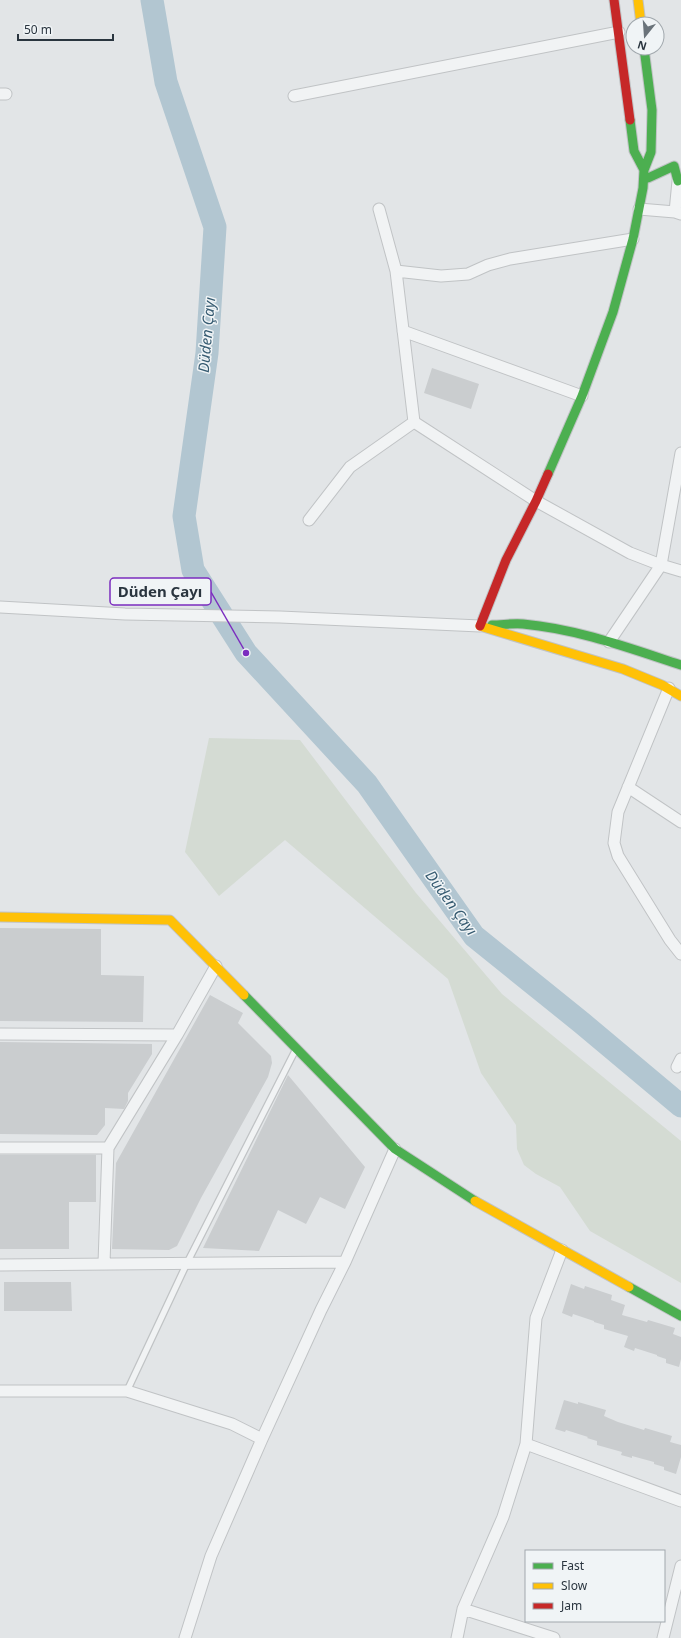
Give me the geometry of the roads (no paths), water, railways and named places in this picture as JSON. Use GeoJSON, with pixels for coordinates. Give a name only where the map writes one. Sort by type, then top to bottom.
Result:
{"type":"FeatureCollection","features":[{"type":"Feature","properties":{"kind":"main road"},"geometry":{"type":"LineString","coordinates":[[614,0],[634,151],[645,175]]}},
{"type":"Feature","properties":{"kind":"main road"},"geometry":{"type":"LineString","coordinates":[[638,0],[640,16]]}},
{"type":"Feature","properties":{"kind":"main road"},"geometry":{"type":"LineString","coordinates":[[480,626],[506,560],[536,501],[582,396],[613,312],[633,239],[645,175],[651,152],[652,110],[645,56]]}},
{"type":"Feature","properties":{"kind":"main road"},"geometry":{"type":"LineString","coordinates":[[651,152],[678,165]]}},
{"type":"Feature","properties":{"kind":"main road"},"geometry":{"type":"LineString","coordinates":[[645,175],[678,165]]}},
{"type":"Feature","properties":{"kind":"main road"},"geometry":{"type":"LineString","coordinates":[[645,175],[673,180],[678,165]]}},
{"type":"Feature","properties":{"kind":"main road"},"geometry":{"type":"LineString","coordinates":[[480,626],[522,624],[556,629],[609,642],[681,665]]}},
{"type":"Feature","properties":{"kind":"main road"},"geometry":{"type":"LineString","coordinates":[[480,626],[606,662],[669,688],[681,696]]}},
{"type":"Feature","properties":{"kind":"main road"},"geometry":{"type":"LineString","coordinates":[[0,917],[170,920],[395,1149],[482,1205],[681,1316]]}},
{"type":"Feature","properties":{"kind":"street"},"geometry":{"type":"LineString","coordinates":[[294,96],[619,32]]}},
{"type":"Feature","properties":{"kind":"street"},"geometry":{"type":"LineString","coordinates":[[639,209],[678,213],[673,180]]}},
{"type":"Feature","properties":{"kind":"street"},"geometry":{"type":"LineString","coordinates":[[379,209],[396,270],[414,422]]}},
{"type":"Feature","properties":{"kind":"street"},"geometry":{"type":"LineString","coordinates":[[396,270],[441,276],[468,274],[488,265],[510,259],[633,239]]}},
{"type":"Feature","properties":{"kind":"street"},"geometry":{"type":"LineString","coordinates":[[404,331],[582,396]]}},
{"type":"Feature","properties":{"kind":"street"},"geometry":{"type":"LineString","coordinates":[[414,422],[536,501],[630,552],[661,565],[681,571]]}},
{"type":"Feature","properties":{"kind":"street"},"geometry":{"type":"LineString","coordinates":[[309,520],[350,467],[414,422]]}},
{"type":"Feature","properties":{"kind":"street"},"geometry":{"type":"LineString","coordinates":[[609,642],[661,565],[681,453]]}},
{"type":"Feature","properties":{"kind":"street"},"geometry":{"type":"LineString","coordinates":[[0,607],[480,626]]}},
{"type":"Feature","properties":{"kind":"street"},"geometry":{"type":"LineString","coordinates":[[669,688],[618,812],[614,843],[618,856],[670,940],[681,954]]}},
{"type":"Feature","properties":{"kind":"street"},"geometry":{"type":"LineString","coordinates":[[628,787],[681,822]]}},
{"type":"Feature","properties":{"kind":"street"},"geometry":{"type":"LineString","coordinates":[[104,1263],[108,1148],[177,1035],[216,966]]}},
{"type":"Feature","properties":{"kind":"street"},"geometry":{"type":"LineString","coordinates":[[0,1034],[177,1035]]}},
{"type":"Feature","properties":{"kind":"street"},"geometry":{"type":"LineString","coordinates":[[0,1148],[108,1148]]}},
{"type":"Feature","properties":{"kind":"street"},"geometry":{"type":"LineString","coordinates":[[185,1638],[211,1556],[262,1439],[321,1310],[345,1262],[395,1149]]}},
{"type":"Feature","properties":{"kind":"street"},"geometry":{"type":"LineString","coordinates":[[456,1638],[463,1609],[503,1517],[526,1444],[536,1318],[562,1250]]}},
{"type":"Feature","properties":{"kind":"street"},"geometry":{"type":"LineString","coordinates":[[0,1265],[345,1262]]}},
{"type":"Feature","properties":{"kind":"street"},"geometry":{"type":"LineString","coordinates":[[0,1391],[127,1391],[232,1424],[262,1439]]}},
{"type":"Feature","properties":{"kind":"street"},"geometry":{"type":"LineString","coordinates":[[526,1444],[681,1502]]}},
{"type":"Feature","properties":{"kind":"street"},"geometry":{"type":"LineString","coordinates":[[663,1638],[681,1566]]}},
{"type":"Feature","properties":{"kind":"street"},"geometry":{"type":"LineString","coordinates":[[463,1609],[554,1638]]}},
{"type":"Feature","properties":{"kind":"lane"},"geometry":{"type":"LineString","coordinates":[[127,1391],[187,1263],[296,1048]]}},
{"type":"Feature","properties":{"kind":"waterway","name":"Düden Çayı"},"geometry":{"type":"LineString","coordinates":[[152,0],[166,82],[215,227],[207,353],[184,516],[193,570],[246,653],[367,784],[474,936],[582,1023],[681,1106]]}},
{"type":"Feature","properties":{"kind":"place","name":"Düden Çayı"},"geometry":{"type":"Point","coordinates":[246,653]}}]}
